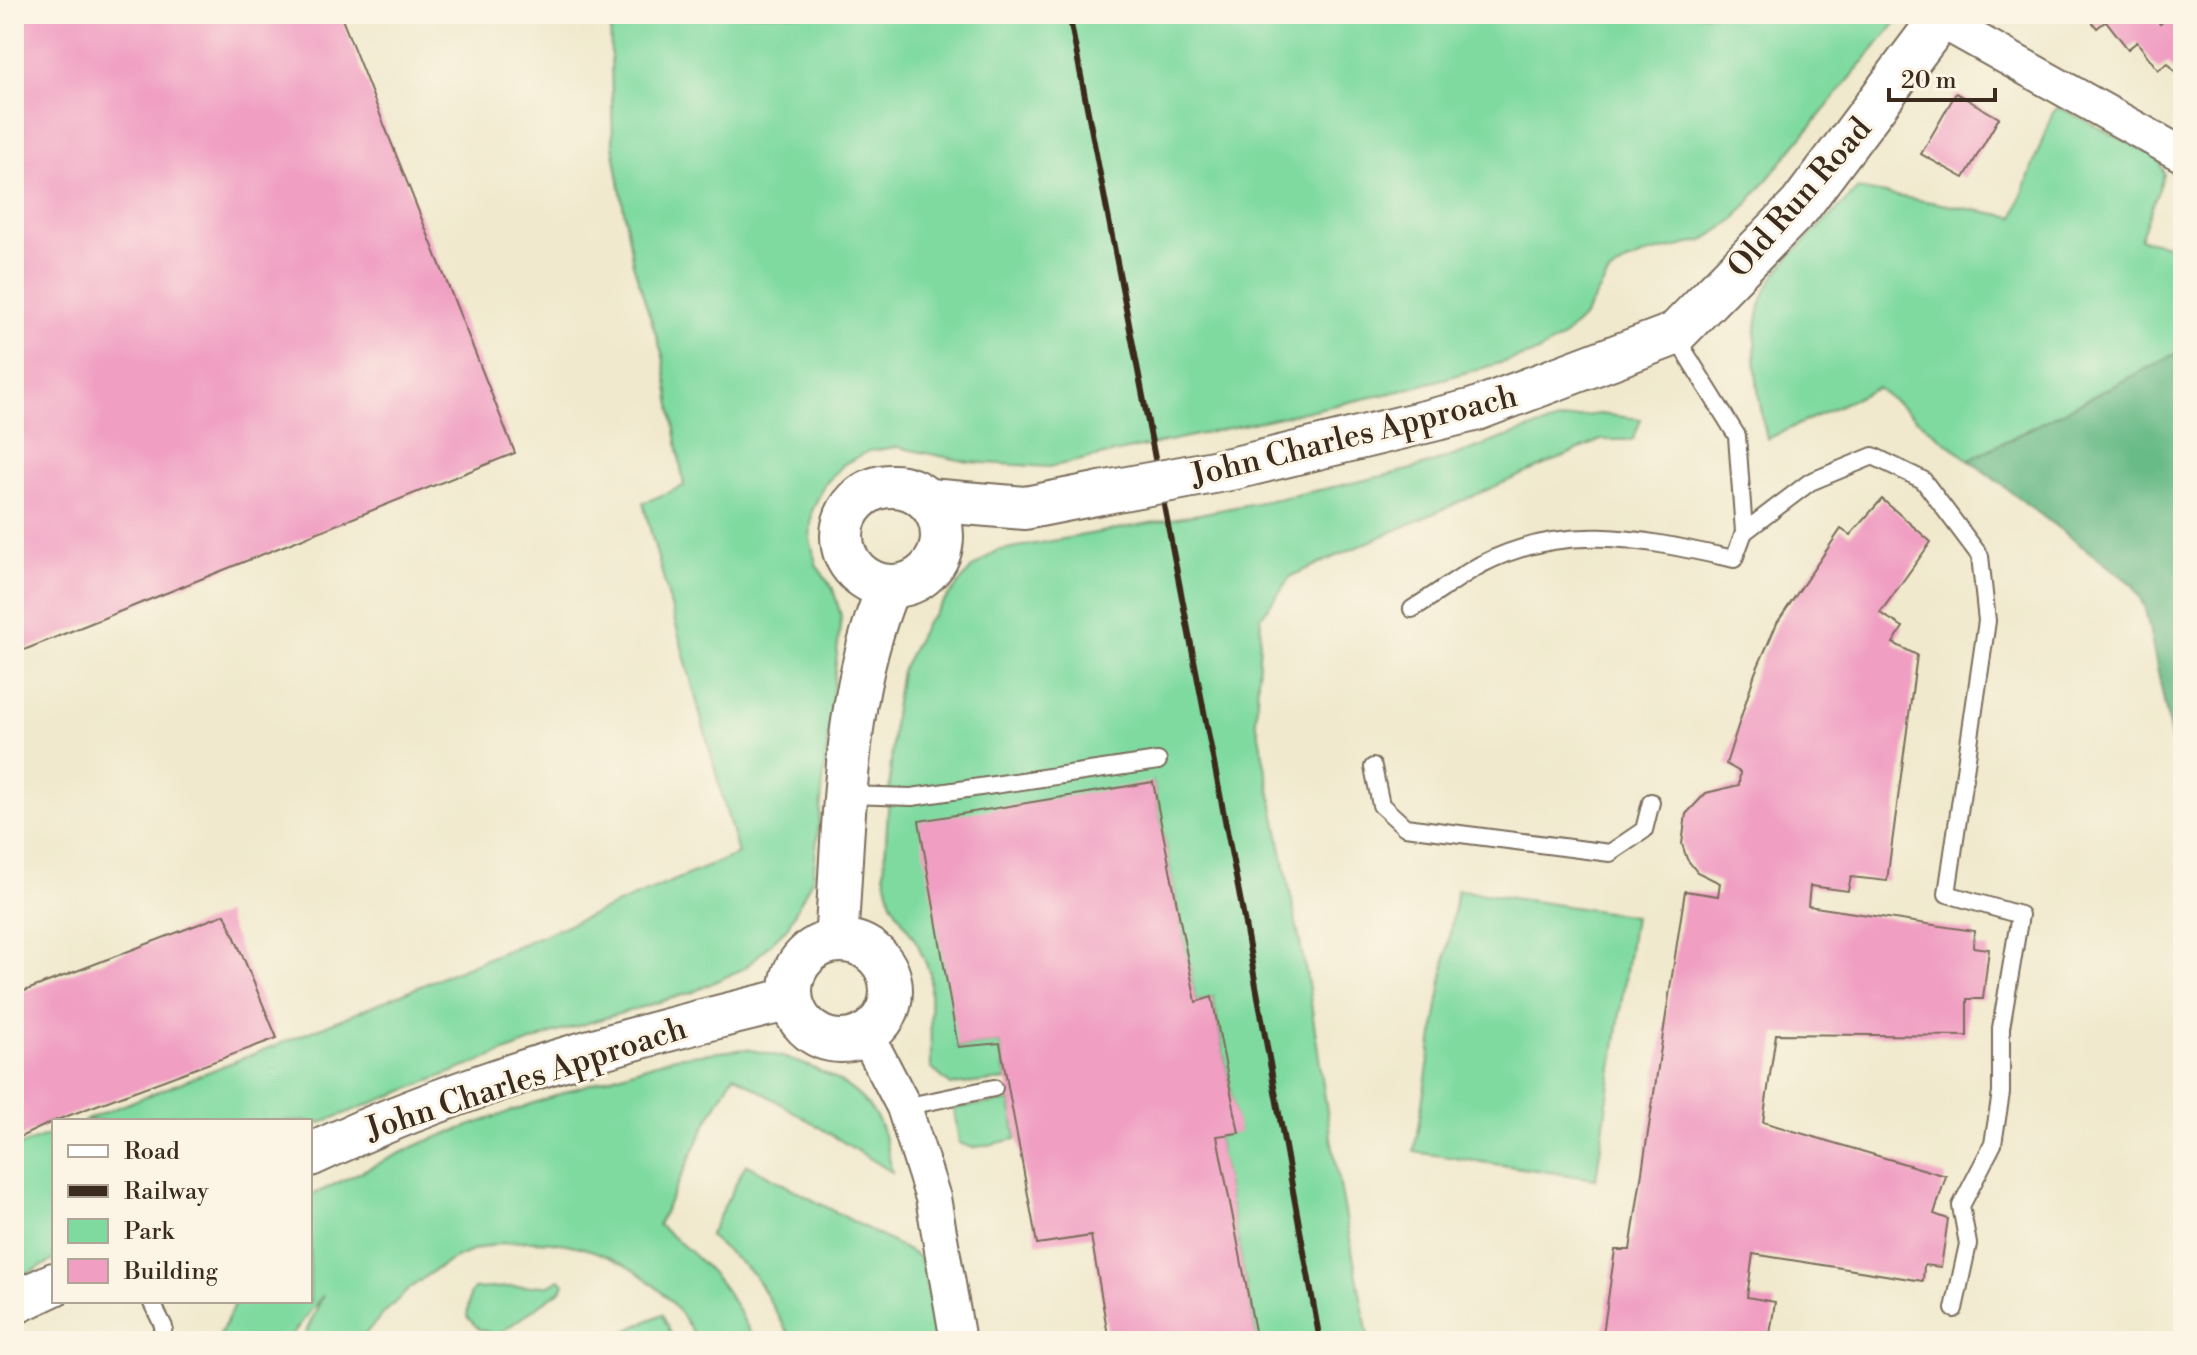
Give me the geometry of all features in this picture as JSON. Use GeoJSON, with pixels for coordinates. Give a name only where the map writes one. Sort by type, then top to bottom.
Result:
{"type":"FeatureCollection","features":[{"type":"Feature","properties":{"kind":"street"},"geometry":{"type":"LineString","coordinates":[[1942,17],[2183,155]]}},
{"type":"Feature","properties":{"kind":"street","name":"Old Run Road"},"geometry":{"type":"LineString","coordinates":[[1675,334],[1800,206],[1942,17]]}},
{"type":"Feature","properties":{"kind":"street","name":"John Charles Approach"},"geometry":{"type":"LineString","coordinates":[[1025,508],[938,556],[917,579],[889,586],[866,578],[849,562],[842,539],[846,515],[854,501],[883,486],[899,485],[928,500],[1025,508],[1235,468],[1474,410],[1522,395],[1675,334]]}},
{"type":"Feature","properties":{"kind":"street"},"geometry":{"type":"LineString","coordinates":[[928,500],[941,527],[938,556]]}},
{"type":"Feature","properties":{"kind":"street"},"geometry":{"type":"LineString","coordinates":[[836,941],[854,711],[873,625],[889,586]]}},
{"type":"Feature","properties":{"kind":"street"},"geometry":{"type":"LineString","coordinates":[[836,941],[852,942],[876,955],[891,982],[887,1012],[866,1034],[839,1041],[818,1036],[805,1026],[791,999],[790,986],[799,963],[815,947],[836,941]]}},
{"type":"Feature","properties":{"kind":"street","name":"John Charles Approach"},"geometry":{"type":"LineString","coordinates":[[312,1154],[438,1100],[609,1043],[791,999]]}},
{"type":"Feature","properties":{"kind":"street"},"geometry":{"type":"LineString","coordinates":[[866,1034],[904,1107],[933,1198],[958,1341]]}},
{"type":"Feature","properties":{"kind":"street"},"geometry":{"type":"LineString","coordinates":[[14,1303],[52,1285]]}},
{"type":"Feature","properties":{"kind":"lane"},"geometry":{"type":"LineString","coordinates":[[1412,609],[1481,565],[1555,539],[1633,537],[1734,559],[1744,532],[1737,436],[1675,334]]}},
{"type":"Feature","properties":{"kind":"lane"},"geometry":{"type":"LineString","coordinates":[[1744,532],[1810,482],[1873,456],[1923,480],[1980,556],[1987,621],[1947,894],[2020,915],[2001,1028],[2001,1093],[1993,1144],[1961,1206],[1968,1244],[1954,1309]]}},
{"type":"Feature","properties":{"kind":"lane"},"geometry":{"type":"LineString","coordinates":[[847,795],[912,797],[1158,761]]}},
{"type":"Feature","properties":{"kind":"lane"},"geometry":{"type":"LineString","coordinates":[[1373,767],[1381,805],[1405,827],[1434,831],[1610,853],[1644,830],[1651,802]]}},
{"type":"Feature","properties":{"kind":"lane"},"geometry":{"type":"LineString","coordinates":[[904,1107],[994,1088]]}},
{"type":"Feature","properties":{"kind":"lane"},"geometry":{"type":"LineString","coordinates":[[152,1303],[164,1327],[159,1341]]}},
{"type":"Feature","properties":{"kind":"green space"},"geometry":{"type":"Polygon","coordinates":[[[610,14],[1903,14],[1734,220],[1703,241],[1650,253],[1627,262],[1609,274],[1583,318],[1562,338],[1536,353],[1400,391],[1049,467],[969,462],[897,447],[869,451],[844,464],[824,485],[812,511],[810,539],[817,566],[833,589],[841,616],[813,877],[787,928],[745,968],[693,992],[554,1033],[312,1126],[312,1119],[88,1119],[322,1027],[738,854],[643,503],[684,486],[663,356],[633,264],[613,145],[610,14]]]}},
{"type":"Feature","properties":{"kind":"green space"},"geometry":{"type":"Polygon","coordinates":[[[2058,107],[2160,159],[2164,175],[2140,239],[2183,248],[2183,350],[1969,460],[1877,388],[1767,439],[1760,406],[1755,349],[1758,313],[1770,283],[1792,254],[1858,189],[2014,217],[2052,114],[2058,107]]]}},
{"type":"Feature","properties":{"kind":"green space"},"geometry":{"type":"Polygon","coordinates":[[[2183,350],[2183,795],[2145,608],[2133,585],[1969,460],[2183,350]]]}},
{"type":"Feature","properties":{"kind":"green space"},"geometry":{"type":"Polygon","coordinates":[[[1600,414],[1641,419],[1633,440],[1601,440],[1291,576],[1261,617],[1256,720],[1308,983],[1330,1132],[1369,1341],[1257,1341],[1217,1136],[1238,1132],[1213,997],[1196,1002],[1153,782],[958,1047],[1000,1043],[1006,1080],[951,1085],[931,1068],[930,973],[918,945],[891,902],[884,873],[894,715],[901,671],[926,623],[971,569],[996,551],[1246,505],[1396,473],[1548,424],[1600,414]]]}},
{"type":"Feature","properties":{"kind":"green space"},"geometry":{"type":"Polygon","coordinates":[[[1457,890],[1634,916],[1596,1179],[1414,1152],[1457,890]]]}},
{"type":"Feature","properties":{"kind":"green space"},"geometry":{"type":"Polygon","coordinates":[[[746,1049],[805,1065],[843,1084],[859,1097],[873,1112],[887,1145],[892,1172],[734,1075],[708,1120],[658,1225],[690,1251],[725,1289],[754,1341],[697,1341],[681,1314],[660,1291],[636,1272],[608,1257],[579,1247],[548,1242],[516,1242],[466,1253],[431,1272],[400,1297],[359,1341],[302,1341],[323,1295],[287,1341],[217,1341],[235,1303],[312,1303],[312,1195],[424,1142],[675,1057],[746,1049]]]}},
{"type":"Feature","properties":{"kind":"green space"},"geometry":{"type":"Polygon","coordinates":[[[1010,1101],[1016,1139],[973,1148],[959,1143],[954,1108],[1010,1101]]]}},
{"type":"Feature","properties":{"kind":"green space"},"geometry":{"type":"Polygon","coordinates":[[[52,1134],[52,1261],[14,1280],[14,1148],[52,1134]]]}},
{"type":"Feature","properties":{"kind":"green space"},"geometry":{"type":"Polygon","coordinates":[[[746,1164],[918,1256],[923,1266],[938,1341],[793,1341],[754,1275],[709,1236],[746,1164]]]}},
{"type":"Feature","properties":{"kind":"green space"},"geometry":{"type":"Polygon","coordinates":[[[560,1279],[564,1284],[561,1290],[497,1335],[479,1329],[467,1317],[470,1295],[474,1289],[549,1285],[560,1279]]]}},
{"type":"Feature","properties":{"kind":"green space"},"geometry":{"type":"Polygon","coordinates":[[[662,1314],[674,1341],[604,1341],[662,1314]]]}},
{"type":"Feature","properties":{"kind":"building"},"geometry":{"type":"Polygon","coordinates":[[[14,14],[340,14],[515,453],[14,654],[14,14]]]}},
{"type":"Feature","properties":{"kind":"building"},"geometry":{"type":"Polygon","coordinates":[[[2086,14],[2152,14],[2160,24],[2170,16],[2183,33],[2183,81],[2168,63],[2158,70],[2137,42],[2128,49],[2106,21],[2097,28],[2086,14]]]}},
{"type":"Feature","properties":{"kind":"building"},"geometry":{"type":"Polygon","coordinates":[[[1956,93],[1999,118],[1964,178],[1921,154],[1956,93]]]}},
{"type":"Feature","properties":{"kind":"building"},"geometry":{"type":"Polygon","coordinates":[[[1882,499],[1931,542],[1880,613],[1903,627],[1893,643],[1917,655],[1887,881],[1851,877],[1848,891],[1810,886],[1808,906],[1974,931],[1973,947],[1989,949],[1983,999],[1967,999],[1967,1036],[1776,1034],[1763,1122],[1946,1176],[1934,1214],[1948,1219],[1941,1267],[1924,1265],[1923,1281],[1753,1254],[1747,1297],[1775,1302],[1769,1341],[1602,1341],[1615,1250],[1630,1250],[1685,891],[1718,896],[1720,883],[1697,872],[1687,859],[1682,844],[1686,814],[1706,793],[1739,785],[1740,772],[1726,764],[1755,673],[1777,623],[1841,529],[1850,535],[1882,499]]]}},
{"type":"Feature","properties":{"kind":"building"},"geometry":{"type":"Polygon","coordinates":[[[1153,782],[1196,1002],[1212,997],[1239,1133],[1217,1136],[1257,1341],[1109,1341],[1091,1236],[1037,1244],[1000,1043],[958,1047],[919,821],[1153,782]]]}},
{"type":"Feature","properties":{"kind":"building"},"geometry":{"type":"Polygon","coordinates":[[[225,914],[277,1038],[59,1119],[52,1119],[52,1122],[14,1140],[14,995],[225,914]]]}},
{"type":"Feature","properties":{"kind":"railway"},"geometry":{"type":"LineString","coordinates":[[1069,14],[1242,908],[1320,1341]]}}]}
